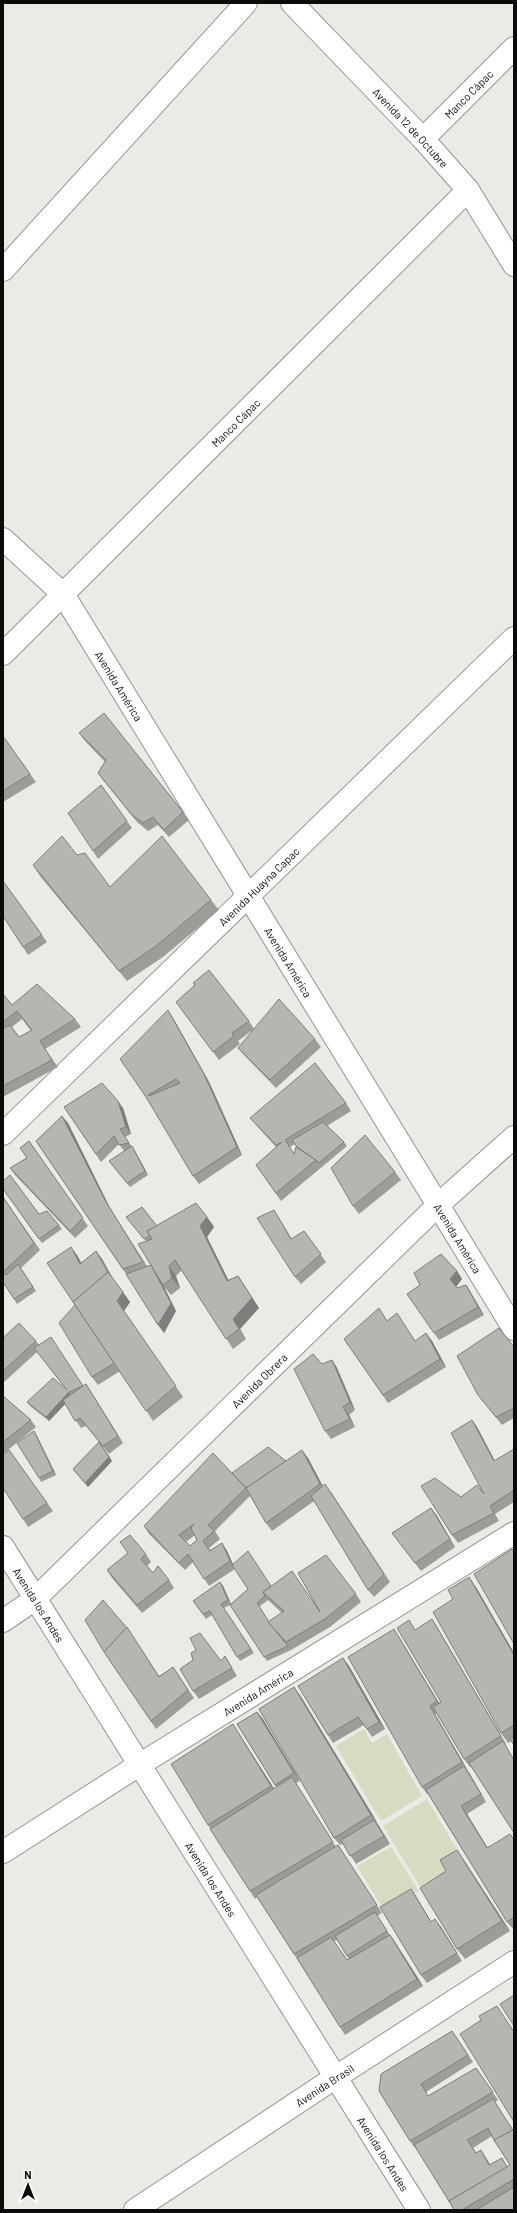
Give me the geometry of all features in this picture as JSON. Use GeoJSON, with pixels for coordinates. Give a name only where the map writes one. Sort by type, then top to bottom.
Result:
{"type":"FeatureCollection","features":[{"type":"Feature","properties":{"kind":"street"},"geometry":{"type":"LineString","coordinates":[[3,270],[246,3]]}},
{"type":"Feature","properties":{"kind":"street","name":"Avenida 12 de Octubre"},"geometry":{"type":"LineString","coordinates":[[292,3],[423,139],[468,190],[514,265]]}},
{"type":"Feature","properties":{"kind":"street","name":"Manco Cápac"},"geometry":{"type":"LineString","coordinates":[[423,139],[514,48]]}},
{"type":"Feature","properties":{"kind":"street","name":"Manco Cápac"},"geometry":{"type":"LineString","coordinates":[[3,654],[468,190]]}},
{"type":"Feature","properties":{"kind":"street","name":"Avenida América"},"geometry":{"type":"LineString","coordinates":[[3,539],[63,594],[514,1329]]}},
{"type":"Feature","properties":{"kind":"street","name":"Avenida Huayna Capac"},"geometry":{"type":"LineString","coordinates":[[3,1134],[514,638]]}},
{"type":"Feature","properties":{"kind":"street","name":"Avenida Obrera"},"geometry":{"type":"LineString","coordinates":[[3,1621],[35,1599],[438,1206],[514,1136]]}},
{"type":"Feature","properties":{"kind":"street","name":"Avenida América"},"geometry":{"type":"LineString","coordinates":[[3,1852],[139,1765],[514,1533]]}},
{"type":"Feature","properties":{"kind":"street","name":"Avenida los Andes"},"geometry":{"type":"LineString","coordinates":[[3,1548],[419,2210]]}},
{"type":"Feature","properties":{"kind":"street","name":"Avenida Brasil"},"geometry":{"type":"LineString","coordinates":[[135,2210],[336,2077],[514,1962]]}},
{"type":"Feature","properties":{"kind":"green space"},"geometry":{"type":"Polygon","coordinates":[[[364,1729],[372,1743],[387,1734],[422,1796],[381,1821],[336,1746],[364,1729]]]}},
{"type":"Feature","properties":{"kind":"green space"},"geometry":{"type":"Polygon","coordinates":[[[427,1799],[462,1858],[444,1870],[450,1879],[425,1895],[383,1826],[427,1799]]]}},
{"type":"Feature","properties":{"kind":"green space"},"geometry":{"type":"Polygon","coordinates":[[[391,1847],[419,1891],[384,1911],[357,1866],[391,1847]]]}},
{"type":"Feature","properties":{"kind":"building"},"geometry":{"type":"Polygon","coordinates":[[[104,713],[183,812],[164,830],[153,817],[143,823],[132,815],[98,773],[106,760],[79,733],[104,713]]]}},
{"type":"Feature","properties":{"kind":"building"},"geometry":{"type":"Polygon","coordinates":[[[3,736],[30,774],[3,791],[3,736]]]}},
{"type":"Feature","properties":{"kind":"building"},"geometry":{"type":"Polygon","coordinates":[[[101,785],[127,821],[93,851],[68,813],[101,785]]]}},
{"type":"Feature","properties":{"kind":"building"},"geometry":{"type":"Polygon","coordinates":[[[62,836],[77,855],[85,853],[110,887],[162,836],[211,900],[156,946],[119,971],[33,865],[62,836]]]}},
{"type":"Feature","properties":{"kind":"building"},"geometry":{"type":"Polygon","coordinates":[[[3,881],[42,935],[23,947],[3,916],[3,881]]]}},
{"type":"Feature","properties":{"kind":"building"},"geometry":{"type":"Polygon","coordinates":[[[209,970],[249,1021],[232,1033],[234,1036],[213,1052],[176,1002],[195,985],[193,983],[209,970]]]}},
{"type":"Feature","properties":{"kind":"building"},"geometry":{"type":"Polygon","coordinates":[[[37,984],[75,1019],[40,1041],[52,1060],[3,1086],[3,1028],[10,1025],[19,1037],[32,1030],[17,1011],[3,1022],[3,994],[12,1005],[37,984]]]}},
{"type":"Feature","properties":{"kind":"building"},"geometry":{"type":"Polygon","coordinates":[[[279,999],[315,1039],[270,1080],[238,1048],[279,999]]]}},
{"type":"Feature","properties":{"kind":"building"},"geometry":{"type":"Polygon","coordinates":[[[168,1010],[204,1074],[237,1147],[193,1176],[146,1097],[120,1059],[168,1010]],[[176,1079],[148,1095],[149,1096],[180,1083],[176,1079]]]}},
{"type":"Feature","properties":{"kind":"building"},"geometry":{"type":"Polygon","coordinates":[[[315,1063],[346,1103],[285,1140],[294,1154],[296,1147],[316,1160],[276,1193],[256,1165],[282,1142],[276,1145],[250,1118],[315,1063]]]}},
{"type":"Feature","properties":{"kind":"building"},"geometry":{"type":"Polygon","coordinates":[[[102,1083],[118,1101],[126,1127],[120,1129],[129,1143],[119,1145],[114,1136],[96,1154],[64,1107],[102,1083]]]}},
{"type":"Feature","properties":{"kind":"building"},"geometry":{"type":"Polygon","coordinates":[[[62,1116],[105,1200],[143,1262],[123,1269],[36,1141],[62,1116]]]}},
{"type":"Feature","properties":{"kind":"building"},"geometry":{"type":"Polygon","coordinates":[[[323,1122],[344,1142],[319,1163],[297,1147],[292,1140],[323,1122]]]}},
{"type":"Feature","properties":{"kind":"building"},"geometry":{"type":"Polygon","coordinates":[[[365,1135],[395,1172],[353,1206],[331,1168],[365,1135]]]}},
{"type":"Feature","properties":{"kind":"building"},"geometry":{"type":"Polygon","coordinates":[[[29,1141],[83,1218],[70,1231],[10,1168],[27,1158],[20,1148],[29,1141]]]}},
{"type":"Feature","properties":{"kind":"building"},"geometry":{"type":"Polygon","coordinates":[[[132,1146],[145,1171],[127,1183],[109,1161],[132,1146]]]}},
{"type":"Feature","properties":{"kind":"building"},"geometry":{"type":"Polygon","coordinates":[[[10,1175],[39,1214],[47,1211],[59,1225],[39,1239],[3,1189],[3,1181],[10,1175]]]}},
{"type":"Feature","properties":{"kind":"building"},"geometry":{"type":"Polygon","coordinates":[[[3,1197],[34,1243],[3,1272],[3,1197]]]}},
{"type":"Feature","properties":{"kind":"building"},"geometry":{"type":"Polygon","coordinates":[[[196,1203],[207,1217],[200,1226],[227,1281],[238,1276],[252,1298],[233,1319],[239,1329],[226,1339],[175,1260],[169,1266],[172,1278],[163,1285],[138,1244],[152,1239],[147,1231],[196,1203]]]}},
{"type":"Feature","properties":{"kind":"building"},"geometry":{"type":"Polygon","coordinates":[[[142,1207],[157,1226],[147,1231],[150,1236],[144,1239],[126,1217],[142,1207]]]}},
{"type":"Feature","properties":{"kind":"building"},"geometry":{"type":"Polygon","coordinates":[[[274,1210],[291,1239],[304,1231],[321,1254],[295,1277],[257,1218],[274,1210]]]}},
{"type":"Feature","properties":{"kind":"building"},"geometry":{"type":"Polygon","coordinates":[[[71,1247],[80,1264],[96,1251],[108,1272],[73,1302],[47,1263],[71,1247]]]}},
{"type":"Feature","properties":{"kind":"building"},"geometry":{"type":"Polygon","coordinates":[[[441,1254],[457,1271],[450,1279],[457,1288],[466,1285],[478,1307],[434,1333],[407,1294],[420,1285],[414,1273],[441,1254]]]}},
{"type":"Feature","properties":{"kind":"building"},"geometry":{"type":"Polygon","coordinates":[[[18,1264],[33,1287],[14,1299],[3,1282],[3,1275],[6,1275],[18,1264]]]}},
{"type":"Feature","properties":{"kind":"building"},"geometry":{"type":"Polygon","coordinates":[[[151,1265],[171,1303],[158,1325],[126,1274],[151,1265]]]}},
{"type":"Feature","properties":{"kind":"building"},"geometry":{"type":"Polygon","coordinates":[[[108,1272],[123,1292],[117,1301],[176,1386],[146,1411],[73,1302],[108,1272]]]}},
{"type":"Feature","properties":{"kind":"building"},"geometry":{"type":"Polygon","coordinates":[[[75,1305],[114,1363],[92,1377],[59,1323],[75,1305]]]}},
{"type":"Feature","properties":{"kind":"building"},"geometry":{"type":"Polygon","coordinates":[[[379,1308],[387,1321],[397,1313],[415,1341],[426,1333],[440,1359],[383,1395],[344,1339],[379,1308]]]}},
{"type":"Feature","properties":{"kind":"building"},"geometry":{"type":"Polygon","coordinates":[[[19,1323],[36,1341],[3,1371],[3,1338],[19,1323]]]}},
{"type":"Feature","properties":{"kind":"building"},"geometry":{"type":"Polygon","coordinates":[[[499,1328],[514,1347],[514,1408],[496,1417],[478,1395],[457,1356],[499,1328]]]}},
{"type":"Feature","properties":{"kind":"building"},"geometry":{"type":"Polygon","coordinates":[[[51,1337],[83,1386],[69,1392],[46,1417],[27,1402],[53,1378],[67,1390],[34,1348],[51,1337]]]}},
{"type":"Feature","properties":{"kind":"building"},"geometry":{"type":"Polygon","coordinates":[[[313,1354],[322,1364],[332,1360],[350,1402],[343,1407],[350,1419],[325,1431],[294,1369],[313,1354]]]}},
{"type":"Feature","properties":{"kind":"building"},"geometry":{"type":"Polygon","coordinates":[[[86,1384],[118,1436],[103,1446],[80,1418],[75,1421],[63,1400],[86,1384]]]}},
{"type":"Feature","properties":{"kind":"building"},"geometry":{"type":"Polygon","coordinates":[[[3,1396],[31,1420],[3,1442],[3,1396]]]}},
{"type":"Feature","properties":{"kind":"building"},"geometry":{"type":"Polygon","coordinates":[[[472,1420],[494,1461],[514,1449],[514,1490],[490,1506],[494,1513],[452,1535],[421,1486],[435,1478],[461,1497],[477,1485],[484,1494],[451,1433],[472,1420]]]}},
{"type":"Feature","properties":{"kind":"building"},"geometry":{"type":"Polygon","coordinates":[[[34,1431],[53,1471],[39,1478],[17,1443],[34,1431]]]}},
{"type":"Feature","properties":{"kind":"building"},"geometry":{"type":"Polygon","coordinates":[[[99,1442],[109,1457],[85,1483],[73,1469],[99,1442]]]}},
{"type":"Feature","properties":{"kind":"building"},"geometry":{"type":"Polygon","coordinates":[[[268,1447],[286,1461],[246,1488],[232,1473],[268,1447]]]}},
{"type":"Feature","properties":{"kind":"building"},"geometry":{"type":"Polygon","coordinates":[[[9,1450],[47,1503],[23,1519],[3,1488],[3,1454],[9,1450]]]}},
{"type":"Feature","properties":{"kind":"building"},"geometry":{"type":"Polygon","coordinates":[[[302,1450],[320,1484],[266,1523],[246,1488],[302,1450]]]}},
{"type":"Feature","properties":{"kind":"building"},"geometry":{"type":"Polygon","coordinates":[[[213,1453],[246,1488],[208,1525],[214,1531],[203,1541],[210,1551],[222,1543],[230,1561],[204,1579],[188,1554],[179,1563],[144,1526],[213,1453]],[[194,1524],[179,1535],[190,1546],[197,1540],[191,1528],[194,1524]]]}},
{"type":"Feature","properties":{"kind":"building"},"geometry":{"type":"Polygon","coordinates":[[[325,1484],[384,1574],[368,1590],[311,1496],[325,1484]]]}},
{"type":"Feature","properties":{"kind":"building"},"geometry":{"type":"Polygon","coordinates":[[[431,1508],[450,1539],[415,1563],[392,1533],[431,1508]]]}},
{"type":"Feature","properties":{"kind":"building"},"geometry":{"type":"Polygon","coordinates":[[[130,1535],[146,1554],[141,1559],[153,1573],[158,1566],[169,1580],[137,1605],[107,1570],[128,1553],[120,1542],[130,1535]]]}},
{"type":"Feature","properties":{"kind":"building"},"geometry":{"type":"Polygon","coordinates":[[[512,1549],[514,1552],[514,1644],[474,1574],[512,1549]]]}},
{"type":"Feature","properties":{"kind":"building"},"geometry":{"type":"Polygon","coordinates":[[[248,1551],[271,1586],[263,1592],[265,1596],[257,1603],[271,1625],[288,1646],[264,1657],[230,1605],[248,1589],[232,1565],[248,1551]]]}},
{"type":"Feature","properties":{"kind":"building"},"geometry":{"type":"Polygon","coordinates":[[[326,1555],[356,1594],[325,1619],[286,1642],[268,1622],[284,1611],[263,1592],[292,1571],[320,1612],[298,1573],[326,1555]]]}},
{"type":"Feature","properties":{"kind":"building"},"geometry":{"type":"Polygon","coordinates":[[[469,1577],[514,1655],[514,1725],[501,1733],[433,1612],[453,1599],[448,1590],[469,1577]]]}},
{"type":"Feature","properties":{"kind":"building"},"geometry":{"type":"Polygon","coordinates":[[[220,1582],[228,1600],[221,1604],[251,1649],[237,1657],[210,1611],[203,1614],[193,1601],[220,1582]]]}},
{"type":"Feature","properties":{"kind":"building"},"geometry":{"type":"Polygon","coordinates":[[[103,1600],[127,1628],[104,1652],[85,1620],[103,1600]]]}},
{"type":"Feature","properties":{"kind":"building"},"geometry":{"type":"Polygon","coordinates":[[[432,1619],[501,1736],[464,1759],[433,1707],[441,1702],[397,1628],[409,1620],[415,1630],[432,1619]]]}},
{"type":"Feature","properties":{"kind":"building"},"geometry":{"type":"Polygon","coordinates":[[[127,1627],[159,1677],[173,1667],[188,1690],[151,1721],[104,1652],[127,1627]]]}},
{"type":"Feature","properties":{"kind":"building"},"geometry":{"type":"Polygon","coordinates":[[[394,1629],[437,1701],[430,1706],[462,1762],[422,1787],[348,1657],[394,1629]]]}},
{"type":"Feature","properties":{"kind":"building"},"geometry":{"type":"Polygon","coordinates":[[[200,1633],[221,1661],[225,1656],[232,1668],[193,1691],[180,1669],[193,1660],[191,1653],[196,1650],[190,1638],[200,1633]]]}},
{"type":"Feature","properties":{"kind":"building"},"geometry":{"type":"Polygon","coordinates":[[[343,1658],[379,1722],[367,1729],[358,1717],[328,1735],[298,1686],[343,1658]]]}},
{"type":"Feature","properties":{"kind":"building"},"geometry":{"type":"Polygon","coordinates":[[[294,1687],[371,1815],[334,1838],[259,1709],[294,1687]]]}},
{"type":"Feature","properties":{"kind":"building"},"geometry":{"type":"Polygon","coordinates":[[[257,1712],[294,1773],[275,1785],[237,1724],[257,1712]]]}},
{"type":"Feature","properties":{"kind":"building"},"geometry":{"type":"Polygon","coordinates":[[[233,1724],[271,1786],[208,1825],[171,1764],[233,1724]]]}},
{"type":"Feature","properties":{"kind":"building"},"geometry":{"type":"Polygon","coordinates":[[[514,1736],[514,1745],[510,1739],[514,1736]]]}},
{"type":"Feature","properties":{"kind":"building"},"geometry":{"type":"Polygon","coordinates":[[[503,1741],[514,1760],[514,1833],[469,1763],[503,1741]]]}},
{"type":"Feature","properties":{"kind":"building"},"geometry":{"type":"Polygon","coordinates":[[[464,1766],[481,1794],[461,1806],[487,1848],[510,1834],[514,1840],[514,1917],[507,1922],[426,1790],[464,1766]]]}},
{"type":"Feature","properties":{"kind":"building"},"geometry":{"type":"Polygon","coordinates":[[[292,1777],[333,1842],[250,1891],[210,1829],[292,1777]]]}},
{"type":"Feature","properties":{"kind":"building"},"geometry":{"type":"Polygon","coordinates":[[[374,1820],[384,1836],[350,1856],[341,1840],[374,1820]]]}},
{"type":"Feature","properties":{"kind":"building"},"geometry":{"type":"Polygon","coordinates":[[[338,1845],[377,1905],[294,1954],[256,1895],[338,1845]]]}},
{"type":"Feature","properties":{"kind":"building"},"geometry":{"type":"Polygon","coordinates":[[[457,1850],[502,1921],[457,1949],[420,1888],[446,1871],[440,1860],[457,1850]]]}},
{"type":"Feature","properties":{"kind":"building"},"geometry":{"type":"Polygon","coordinates":[[[411,1889],[431,1922],[435,1919],[457,1953],[421,1975],[380,1907],[411,1889]]]}},
{"type":"Feature","properties":{"kind":"building"},"geometry":{"type":"Polygon","coordinates":[[[375,1912],[387,1931],[347,1956],[335,1936],[375,1912]]]}},
{"type":"Feature","properties":{"kind":"building"},"geometry":{"type":"Polygon","coordinates":[[[390,1935],[417,1979],[340,2027],[297,1958],[331,1937],[347,1960],[390,1935]]]}},
{"type":"Feature","properties":{"kind":"building"},"geometry":{"type":"Polygon","coordinates":[[[514,1995],[514,2026],[500,2004],[514,1995]]]}},
{"type":"Feature","properties":{"kind":"building"},"geometry":{"type":"Polygon","coordinates":[[[497,2006],[514,2032],[514,2122],[460,2034],[481,2020],[479,2016],[497,2006]]]}},
{"type":"Feature","properties":{"kind":"building"},"geometry":{"type":"Polygon","coordinates":[[[452,2031],[468,2055],[421,2084],[428,2096],[476,2068],[493,2092],[410,2141],[379,2091],[381,2074],[452,2031]]]}},
{"type":"Feature","properties":{"kind":"building"},"geometry":{"type":"Polygon","coordinates":[[[493,2099],[513,2130],[494,2140],[488,2128],[467,2140],[476,2153],[481,2150],[489,2165],[502,2158],[507,2167],[449,2201],[414,2145],[493,2099]]]}},
{"type":"Feature","properties":{"kind":"building"},"geometry":{"type":"Polygon","coordinates":[[[513,2130],[514,2179],[462,2210],[454,2210],[449,2201],[510,2165],[494,2140],[513,2130]]]}},
{"type":"Feature","properties":{"kind":"building"},"geometry":{"type":"Polygon","coordinates":[[[514,2187],[514,2210],[476,2210],[514,2187]]]}}]}
